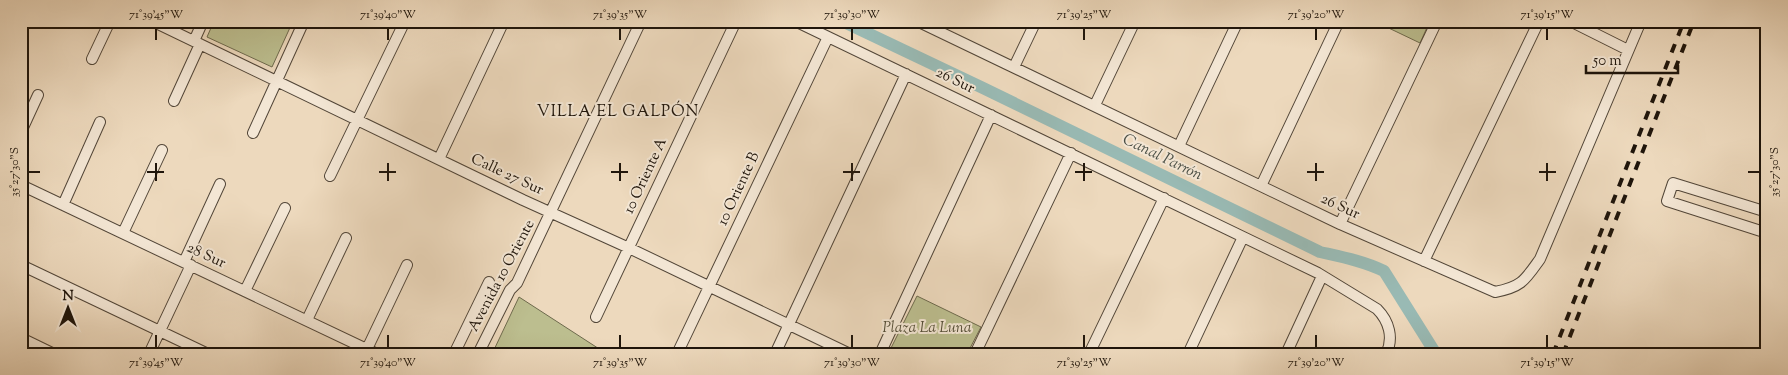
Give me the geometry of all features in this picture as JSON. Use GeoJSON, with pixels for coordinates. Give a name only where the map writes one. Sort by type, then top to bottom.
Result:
{"type":"FeatureCollection","features":[{"type":"Feature","properties":{"kind":"street"},"geometry":{"type":"LineString","coordinates":[[92,59],[110,21]]}},
{"type":"Feature","properties":{"kind":"street","name":"Calle 27 Sur"},"geometry":{"type":"LineString","coordinates":[[152,21],[850,354]]}},
{"type":"Feature","properties":{"kind":"street"},"geometry":{"type":"LineString","coordinates":[[174,101],[197,43],[203,21]]}},
{"type":"Feature","properties":{"kind":"street"},"geometry":{"type":"LineString","coordinates":[[254,133],[276,80],[304,21]]}},
{"type":"Feature","properties":{"kind":"street"},"geometry":{"type":"LineString","coordinates":[[330,176],[405,21]]}},
{"type":"Feature","properties":{"kind":"street"},"geometry":{"type":"LineString","coordinates":[[438,159],[504,21]]}},
{"type":"Feature","properties":{"kind":"street","name":"Avenida 10 Oriente"},"geometry":{"type":"LineString","coordinates":[[478,354],[510,290],[517,283],[552,212],[640,21]]}},
{"type":"Feature","properties":{"kind":"street","name":"10 Oriente A"},"geometry":{"type":"LineString","coordinates":[[596,317],[736,21]]}},
{"type":"Feature","properties":{"kind":"street","name":"26 Sur"},"geometry":{"type":"LineString","coordinates":[[795,21],[1322,276],[1377,309],[1388,326],[1390,342],[1386,354]]}},
{"type":"Feature","properties":{"kind":"street","name":"26 Sur"},"geometry":{"type":"LineString","coordinates":[[917,21],[934,25],[1014,67],[1340,224],[1495,292],[1514,288],[1528,276],[1540,259],[1640,21]]}},
{"type":"Feature","properties":{"kind":"street"},"geometry":{"type":"LineString","coordinates":[[1014,67],[1036,21]]}},
{"type":"Feature","properties":{"kind":"street"},"geometry":{"type":"LineString","coordinates":[[1095,105],[1135,21]]}},
{"type":"Feature","properties":{"kind":"street"},"geometry":{"type":"LineString","coordinates":[[1179,146],[1238,21]]}},
{"type":"Feature","properties":{"kind":"street"},"geometry":{"type":"LineString","coordinates":[[1261,186],[1340,21]]}},
{"type":"Feature","properties":{"kind":"street"},"geometry":{"type":"LineString","coordinates":[[1340,224],[1437,21]]}},
{"type":"Feature","properties":{"kind":"street"},"geometry":{"type":"LineString","coordinates":[[1424,262],[1539,21]]}},
{"type":"Feature","properties":{"kind":"street"},"geometry":{"type":"LineString","coordinates":[[1570,21],[1628,50]]}},
{"type":"Feature","properties":{"kind":"street","name":"10 Oriente B"},"geometry":{"type":"LineString","coordinates":[[677,354],[828,37]]}},
{"type":"Feature","properties":{"kind":"street"},"geometry":{"type":"LineString","coordinates":[[775,354],[906,74]]}},
{"type":"Feature","properties":{"kind":"street"},"geometry":{"type":"LineString","coordinates":[[21,132],[38,95]]}},
{"type":"Feature","properties":{"kind":"street"},"geometry":{"type":"LineString","coordinates":[[880,354],[991,115]]}},
{"type":"Feature","properties":{"kind":"street"},"geometry":{"type":"LineString","coordinates":[[63,204],[100,122]]}},
{"type":"Feature","properties":{"kind":"street"},"geometry":{"type":"LineString","coordinates":[[122,233],[162,150]]}},
{"type":"Feature","properties":{"kind":"street"},"geometry":{"type":"LineString","coordinates":[[975,354],[1071,153]]}},
{"type":"Feature","properties":{"kind":"street"},"geometry":{"type":"LineString","coordinates":[[1767,212],[1673,183],[1667,202],[1767,233]]}},
{"type":"Feature","properties":{"kind":"street"},"geometry":{"type":"LineString","coordinates":[[149,354],[220,184]]}},
{"type":"Feature","properties":{"kind":"street","name":"28 Sur"},"geometry":{"type":"LineString","coordinates":[[21,185],[372,351]]}},
{"type":"Feature","properties":{"kind":"street"},"geometry":{"type":"LineString","coordinates":[[1089,354],[1164,198]]}},
{"type":"Feature","properties":{"kind":"street"},"geometry":{"type":"LineString","coordinates":[[245,291],[285,208]]}},
{"type":"Feature","properties":{"kind":"street"},"geometry":{"type":"LineString","coordinates":[[1188,354],[1243,237]]}},
{"type":"Feature","properties":{"kind":"street"},"geometry":{"type":"LineString","coordinates":[[307,320],[346,238]]}},
{"type":"Feature","properties":{"kind":"street"},"geometry":{"type":"LineString","coordinates":[[21,265],[208,354]]}},
{"type":"Feature","properties":{"kind":"street"},"geometry":{"type":"LineString","coordinates":[[372,351],[407,265]]}},
{"type":"Feature","properties":{"kind":"street"},"geometry":{"type":"LineString","coordinates":[[1286,354],[1322,276]]}},
{"type":"Feature","properties":{"kind":"street","name":"Avenida 10 Oriente"},"geometry":{"type":"LineString","coordinates":[[454,354],[489,282]]}},
{"type":"Feature","properties":{"kind":"street"},"geometry":{"type":"LineString","coordinates":[[21,338],[54,354]]}},
{"type":"Feature","properties":{"kind":"green space"},"geometry":{"type":"Polygon","coordinates":[[[214,21],[293,21],[272,67],[207,37],[214,21]]]}},
{"type":"Feature","properties":{"kind":"green space"},"geometry":{"type":"Polygon","coordinates":[[[1374,21],[1430,21],[1420,43],[1374,21]]]}},
{"type":"Feature","properties":{"kind":"green space","name":"Plaza La Luna"},"geometry":{"type":"Polygon","coordinates":[[[917,296],[981,327],[967,354],[888,354],[917,296]]]}},
{"type":"Feature","properties":{"kind":"green space"},"geometry":{"type":"Polygon","coordinates":[[[519,297],[607,354],[492,354],[519,297]]]}},
{"type":"Feature","properties":{"kind":"waterway","name":"Canal Parrón"},"geometry":{"type":"LineString","coordinates":[[842,21],[1320,252],[1360,262],[1384,271],[1436,354]]}},
{"type":"Feature","properties":{"kind":"railway"},"geometry":{"type":"LineString","coordinates":[[1553,354],[1684,21]]}},
{"type":"Feature","properties":{"kind":"railway"},"geometry":{"type":"LineString","coordinates":[[1563,354],[1694,21]]}},
{"type":"Feature","properties":{"kind":"district","name":"VILLA EL GALPÓN"},"geometry":{"type":"Point","coordinates":[618,112]}}]}
